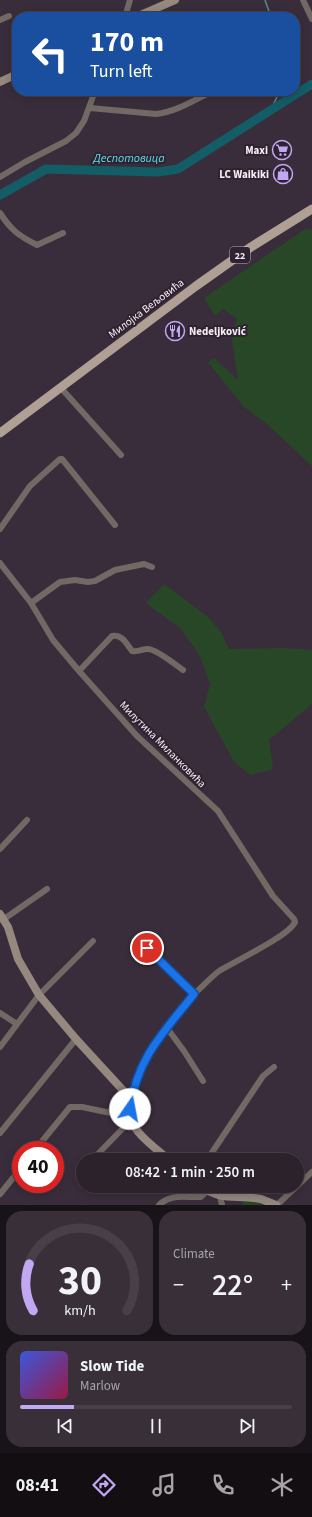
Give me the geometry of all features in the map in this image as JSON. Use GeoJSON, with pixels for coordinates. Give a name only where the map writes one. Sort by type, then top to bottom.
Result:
{"type":"FeatureCollection","features":[{"type":"Feature","properties":{"kind":"main road","name":"Милојка Вељовића"},"geometry":{"type":"LineString","coordinates":[[0,433],[196,286],[251,247],[312,209]]}},
{"type":"Feature","properties":{"kind":"street"},"geometry":{"type":"LineString","coordinates":[[126,12],[130,0]]}},
{"type":"Feature","properties":{"kind":"street"},"geometry":{"type":"LineString","coordinates":[[147,12],[175,0]]}},
{"type":"Feature","properties":{"kind":"street"},"geometry":{"type":"LineString","coordinates":[[303,0],[312,19]]}},
{"type":"Feature","properties":{"kind":"street"},"geometry":{"type":"LineString","coordinates":[[0,20],[10,16]]}},
{"type":"Feature","properties":{"kind":"street"},"geometry":{"type":"LineString","coordinates":[[0,82],[12,76]]}},
{"type":"Feature","properties":{"kind":"street"},"geometry":{"type":"LineString","coordinates":[[0,178],[25,162],[66,141],[76,133],[90,108],[93,96]]}},
{"type":"Feature","properties":{"kind":"street"},"geometry":{"type":"LineString","coordinates":[[90,108],[156,114],[172,111],[203,96]]}},
{"type":"Feature","properties":{"kind":"street"},"geometry":{"type":"LineString","coordinates":[[0,213],[8,226],[23,238],[37,245],[63,233]]}},
{"type":"Feature","properties":{"kind":"street"},"geometry":{"type":"LineString","coordinates":[[61,388],[121,455]]}},
{"type":"Feature","properties":{"kind":"street"},"geometry":{"type":"LineString","coordinates":[[0,529],[30,486],[60,459],[62,459],[115,525]]}},
{"type":"Feature","properties":{"kind":"street","name":"Милутина Миланковића"},"geometry":{"type":"LineString","coordinates":[[0,563],[31,603],[53,640],[79,671],[137,736],[218,811],[273,896],[293,916],[295,922],[292,928],[218,972],[194,994]]}},
{"type":"Feature","properties":{"kind":"street"},"geometry":{"type":"LineString","coordinates":[[31,603],[60,582],[75,580],[95,582],[115,570],[144,564],[152,567]]}},
{"type":"Feature","properties":{"kind":"street"},"geometry":{"type":"LineString","coordinates":[[79,671],[112,636],[116,635],[122,637],[132,651],[138,652],[148,649],[154,651],[183,670]]}},
{"type":"Feature","properties":{"kind":"street"},"geometry":{"type":"LineString","coordinates":[[0,849],[27,820]]}},
{"type":"Feature","properties":{"kind":"street"},"geometry":{"type":"LineString","coordinates":[[47,889],[2,916],[12,937],[18,958],[39,994],[76,1039],[131,1099]]}},
{"type":"Feature","properties":{"kind":"street"},"geometry":{"type":"LineString","coordinates":[[0,1047],[39,994],[93,941]]}},
{"type":"Feature","properties":{"kind":"street"},"geometry":{"type":"LineString","coordinates":[[99,1153],[130,1119],[131,1099],[137,1076],[146,1057],[159,1037],[194,994],[147,948]]}},
{"type":"Feature","properties":{"kind":"street"},"geometry":{"type":"LineString","coordinates":[[0,1013],[17,1024]]}},
{"type":"Feature","properties":{"kind":"street"},"geometry":{"type":"LineString","coordinates":[[167,1028],[203,1081]]}},
{"type":"Feature","properties":{"kind":"street"},"geometry":{"type":"LineString","coordinates":[[0,1133],[76,1039]]}},
{"type":"Feature","properties":{"kind":"street"},"geometry":{"type":"LineString","coordinates":[[212,1153],[263,1076],[274,1067]]}},
{"type":"Feature","properties":{"kind":"street"},"geometry":{"type":"LineString","coordinates":[[42,1141],[70,1107],[82,1107],[130,1119],[142,1135],[161,1153]]}},
{"type":"Feature","properties":{"kind":"street"},"geometry":{"type":"LineString","coordinates":[[214,1193],[220,1196],[261,1200],[276,1205],[312,1172]]}},
{"type":"Feature","properties":{"kind":"street"},"geometry":{"type":"LineString","coordinates":[[0,1194],[12,1179]]}},
{"type":"Feature","properties":{"kind":"street"},"geometry":{"type":"LineString","coordinates":[[159,1205],[169,1198],[177,1196],[201,1197],[202,1193]]}},
{"type":"Feature","properties":{"kind":"street"},"geometry":{"type":"LineString","coordinates":[[220,1196],[222,1205]]}},
{"type":"Feature","properties":{"kind":"green space"},"geometry":{"type":"Polygon","coordinates":[[[305,229],[312,230],[312,466],[268,425],[243,406],[208,362],[214,358],[238,380],[232,340],[237,319],[223,309],[215,316],[204,298],[305,229]]]}},
{"type":"Feature","properties":{"kind":"green space"},"geometry":{"type":"Polygon","coordinates":[[[164,584],[207,616],[221,632],[229,649],[282,648],[312,650],[312,704],[269,740],[273,769],[251,775],[234,762],[204,707],[210,684],[200,656],[181,629],[146,603],[164,584]]]}},
{"type":"Feature","properties":{"kind":"green space"},"geometry":{"type":"Polygon","coordinates":[[[273,1199],[285,1205],[243,1205],[241,1200],[273,1199]]]}},
{"type":"Feature","properties":{"kind":"waterway"},"geometry":{"type":"LineString","coordinates":[[265,0],[269,12]]}},
{"type":"Feature","properties":{"kind":"waterway","name":"Деспотовица"},"geometry":{"type":"LineString","coordinates":[[300,92],[312,84]]}},
{"type":"Feature","properties":{"kind":"waterway"},"geometry":{"type":"LineString","coordinates":[[270,111],[278,96]]}},
{"type":"Feature","properties":{"kind":"waterway","name":"Деспотовица"},"geometry":{"type":"LineString","coordinates":[[0,195],[46,169],[158,172],[178,169],[293,96]]}},
{"type":"Feature","properties":{"kind":"place","name":"Maxi"},"geometry":{"type":"Point","coordinates":[282,150]}},
{"type":"Feature","properties":{"kind":"place","name":"LC Waikiki"},"geometry":{"type":"Point","coordinates":[283,174]}},
{"type":"Feature","properties":{"kind":"place","name":"Nedeljković"},"geometry":{"type":"Point","coordinates":[175,331]}},
{"type":"Feature","properties":{"kind":"route"},"geometry":{"type":"LineString","coordinates":[[130,1109],[137,1076],[146,1057],[159,1037],[194,994],[147,948]]}}]}
